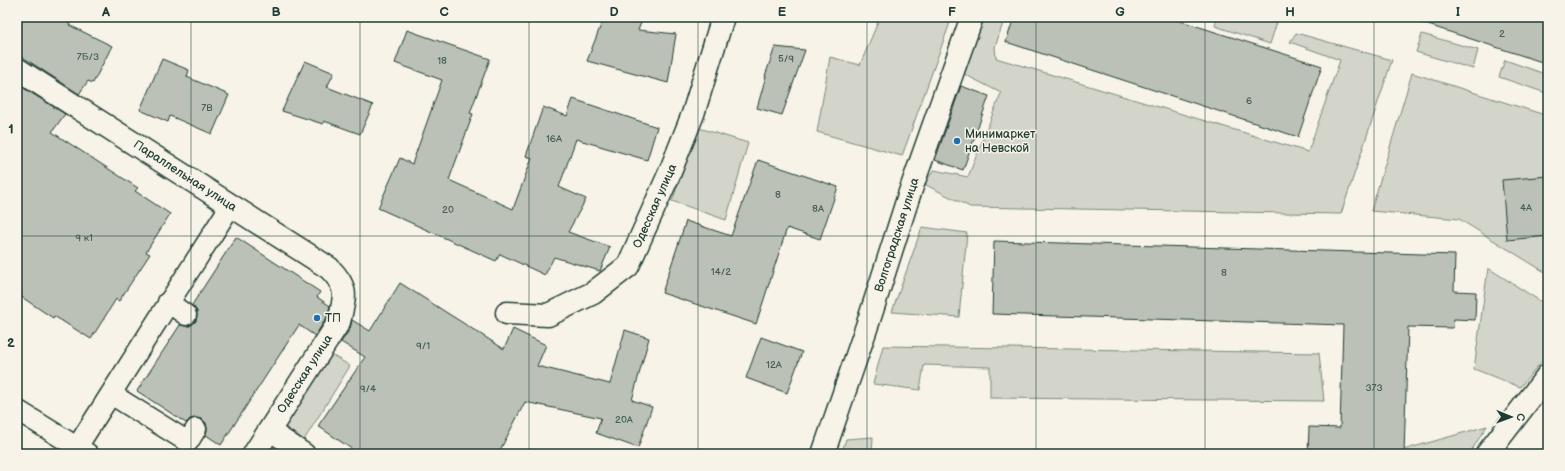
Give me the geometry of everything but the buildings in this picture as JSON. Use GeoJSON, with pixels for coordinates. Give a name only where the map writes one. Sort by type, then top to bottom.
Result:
{"type":"FeatureCollection","features":[{"type":"Feature","properties":{"kind":"street","name":"Одесская улица"},"geometry":{"type":"LineString","coordinates":[[506,313],[548,316],[593,293],[628,266],[670,172],[693,114],[723,17]]}},
{"type":"Feature","properties":{"kind":"street","name":"Волгоградская улица"},"geometry":{"type":"LineString","coordinates":[[822,454],[869,320],[909,195],[972,17]]}},
{"type":"Feature","properties":{"kind":"street","name":"Параллельная улица"},"geometry":{"type":"LineString","coordinates":[[17,69],[329,268],[339,278],[345,291]]}},
{"type":"Feature","properties":{"kind":"street","name":"Одесская улица"},"geometry":{"type":"LineString","coordinates":[[254,454],[339,322],[345,291]]}},
{"type":"Feature","properties":{"kind":"street"},"geometry":{"type":"LineString","coordinates":[[1487,454],[1548,375]]}},
{"type":"Feature","properties":{"kind":"lane"},"geometry":{"type":"LineString","coordinates":[[17,410],[82,451],[111,394],[231,205]]}},
{"type":"Feature","properties":{"kind":"lane"},"geometry":{"type":"LineString","coordinates":[[168,302],[186,315]]}},
{"type":"Feature","properties":{"kind":"lane"},"geometry":{"type":"LineString","coordinates":[[111,394],[188,442],[196,429]]}},
{"type":"Feature","properties":{"kind":"lane"},"geometry":{"type":"LineString","coordinates":[[269,430],[305,454]]}},
{"type":"Feature","properties":{"kind":"shaded area"},"geometry":{"type":"Polygon","coordinates":[[[880,17],[952,17],[902,156],[817,132],[830,57],[860,65],[880,17]]]}},
{"type":"Feature","properties":{"kind":"shaded area"},"geometry":{"type":"Polygon","coordinates":[[[982,17],[1005,17],[995,47],[996,58],[1308,152],[1340,60],[1290,42],[1296,33],[1392,60],[1341,214],[970,207],[924,184],[934,170],[968,177],[1001,93],[964,74],[973,39],[982,17]]]}},
{"type":"Feature","properties":{"kind":"shaded area"},"geometry":{"type":"Polygon","coordinates":[[[1217,17],[1261,17],[1277,22],[1270,44],[1215,26],[1217,17]]]}},
{"type":"Feature","properties":{"kind":"shaded area"},"geometry":{"type":"Polygon","coordinates":[[[1422,34],[1478,50],[1473,69],[1416,52],[1422,34]]]}},
{"type":"Feature","properties":{"kind":"shaded area"},"geometry":{"type":"Polygon","coordinates":[[[1505,60],[1548,75],[1548,86],[1546,93],[1499,77],[1505,60]]]}},
{"type":"Feature","properties":{"kind":"shaded area"},"geometry":{"type":"Polygon","coordinates":[[[1412,73],[1548,116],[1548,274],[1459,219],[1371,211],[1412,73]]]}},
{"type":"Feature","properties":{"kind":"shaded area"},"geometry":{"type":"Polygon","coordinates":[[[699,128],[748,143],[726,220],[672,201],[699,128]]]}},
{"type":"Feature","properties":{"kind":"shaded area"},"geometry":{"type":"Polygon","coordinates":[[[922,227],[967,233],[959,317],[892,312],[922,227]]]}},
{"type":"Feature","properties":{"kind":"shaded area"},"geometry":{"type":"Polygon","coordinates":[[[1488,268],[1548,306],[1548,354],[1520,387],[1474,369],[1488,268]]]}},
{"type":"Feature","properties":{"kind":"shaded area"},"geometry":{"type":"Polygon","coordinates":[[[883,346],[1319,353],[1324,401],[990,398],[990,367],[924,365],[920,390],[873,384],[883,346]]]}},
{"type":"Feature","properties":{"kind":"shaded area"},"geometry":{"type":"Polygon","coordinates":[[[329,353],[350,366],[304,440],[285,427],[329,353]]]}},
{"type":"Feature","properties":{"kind":"shaded area"},"geometry":{"type":"Polygon","coordinates":[[[1487,426],[1469,454],[1389,454],[1487,426]]]}},
{"type":"Feature","properties":{"kind":"shaded area"},"geometry":{"type":"Polygon","coordinates":[[[873,437],[872,454],[841,454],[846,439],[873,437]]]}},
{"type":"Feature","properties":{"kind":"place","name":"Минимаркет на Невской"},"geometry":{"type":"Point","coordinates":[957,141]}},
{"type":"Feature","properties":{"kind":"place","name":"ТП"},"geometry":{"type":"Point","coordinates":[317,318]}}]}
